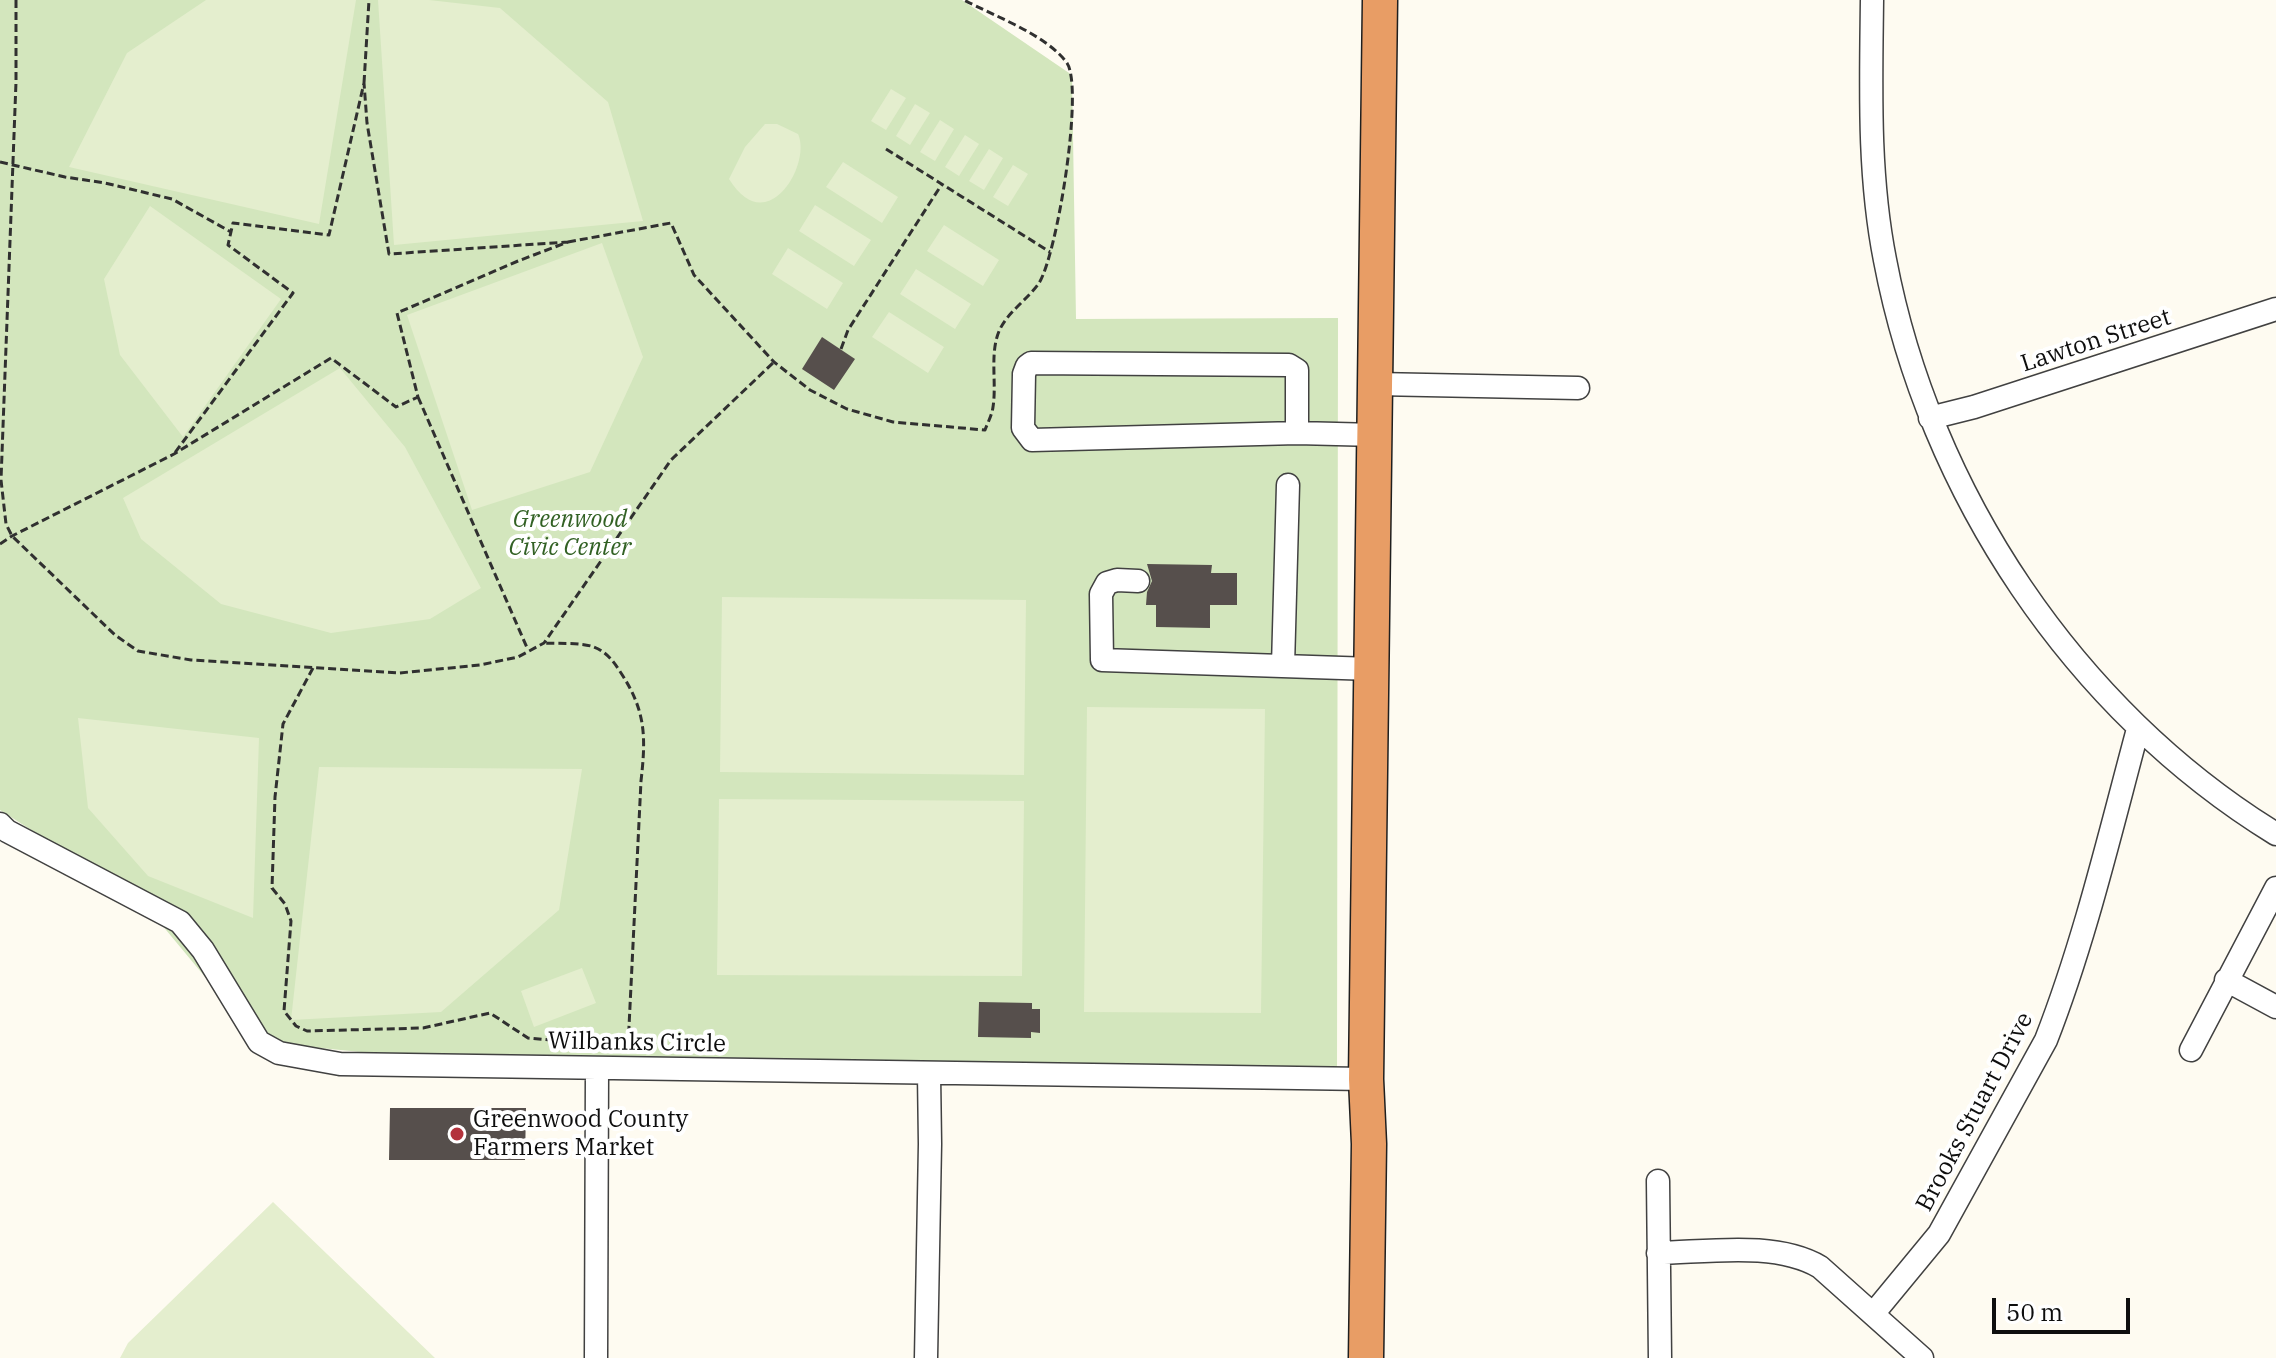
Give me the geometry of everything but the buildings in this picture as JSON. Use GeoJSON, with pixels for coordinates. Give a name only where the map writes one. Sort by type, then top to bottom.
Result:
{"type":"FeatureCollection","features":[{"type":"Feature","properties":{"kind":"highway"},"geometry":{"type":"LineString","coordinates":[[1366,1358],[1369,1144],[1366,1079],[1380,0]]}},
{"type":"Feature","properties":{"kind":"street"},"geometry":{"type":"LineString","coordinates":[[1872,0],[1870,107],[1877,211],[1895,304],[1930,418],[1972,506],[2016,579],[2069,651],[2138,729],[2217,794],[2276,834]]}},
{"type":"Feature","properties":{"kind":"street","name":"Lawton Street"},"geometry":{"type":"LineString","coordinates":[[1930,418],[1974,407],[2276,309]]}},
{"type":"Feature","properties":{"kind":"street"},"geometry":{"type":"LineString","coordinates":[[1297,433],[1297,370],[1289,365],[1031,363],[1024,374],[1023,428],[1032,440],[1297,433],[1376,435]]}},
{"type":"Feature","properties":{"kind":"street"},"geometry":{"type":"LineString","coordinates":[[1376,384],[1578,388]]}},
{"type":"Feature","properties":{"kind":"street"},"geometry":{"type":"LineString","coordinates":[[1283,666],[1288,485]]}},
{"type":"Feature","properties":{"kind":"street"},"geometry":{"type":"LineString","coordinates":[[1138,581],[1107,583],[1101,594],[1102,660],[1372,669]]}},
{"type":"Feature","properties":{"kind":"street","name":"Brooks Stuart Drive"},"geometry":{"type":"LineString","coordinates":[[1873,1314],[1939,1234],[2046,1040],[2059,1007],[2138,729]]}},
{"type":"Feature","properties":{"kind":"street","name":"Wilbanks Circle"},"geometry":{"type":"LineString","coordinates":[[0,824],[7,831],[180,922],[203,950],[259,1042],[279,1053],[340,1064],[1366,1079]]}},
{"type":"Feature","properties":{"kind":"street"},"geometry":{"type":"LineString","coordinates":[[2191,1050],[2276,888]]}},
{"type":"Feature","properties":{"kind":"street"},"geometry":{"type":"LineString","coordinates":[[2226,980],[2276,1007]]}},
{"type":"Feature","properties":{"kind":"street"},"geometry":{"type":"LineString","coordinates":[[596,1358],[597,1069]]}},
{"type":"Feature","properties":{"kind":"street"},"geometry":{"type":"LineString","coordinates":[[926,1358],[929,1074]]}},
{"type":"Feature","properties":{"kind":"street"},"geometry":{"type":"LineString","coordinates":[[1658,1181],[1660,1358]]}},
{"type":"Feature","properties":{"kind":"street"},"geometry":{"type":"LineString","coordinates":[[1658,1253],[1792,1254],[1820,1267],[1922,1358]]}},
{"type":"Feature","properties":{"kind":"path"},"geometry":{"type":"LineString","coordinates":[[16,0],[1,480],[6,524],[12,536],[115,635],[138,651],[191,660],[399,673],[480,665],[518,657],[544,643],[671,460],[774,362]]}},
{"type":"Feature","properties":{"kind":"path"},"geometry":{"type":"LineString","coordinates":[[369,0],[364,83],[367,123],[389,254],[568,242],[671,223],[694,275],[774,362],[810,390],[847,409],[893,422],[985,430],[993,410],[995,341],[1001,326],[1039,283],[1050,252],[1065,187],[1073,102],[1072,75],[1066,62],[1045,42],[964,0]]}},
{"type":"Feature","properties":{"kind":"path"},"geometry":{"type":"LineString","coordinates":[[174,454],[293,293],[228,245],[233,223],[329,235],[364,83]]}},
{"type":"Feature","properties":{"kind":"path"},"geometry":{"type":"LineString","coordinates":[[886,149],[1050,252]]}},
{"type":"Feature","properties":{"kind":"path"},"geometry":{"type":"LineString","coordinates":[[0,162],[172,199],[231,232]]}},
{"type":"Feature","properties":{"kind":"path"},"geometry":{"type":"LineString","coordinates":[[841,349],[848,330],[942,184]]}},
{"type":"Feature","properties":{"kind":"path"},"geometry":{"type":"LineString","coordinates":[[529,651],[418,397],[397,313],[568,242]]}},
{"type":"Feature","properties":{"kind":"path"},"geometry":{"type":"LineString","coordinates":[[0,544],[174,454],[331,358],[396,407],[418,397]]}},
{"type":"Feature","properties":{"kind":"path"},"geometry":{"type":"LineString","coordinates":[[313,668],[283,724],[271,866],[272,888],[285,904],[291,921],[284,1011],[296,1026],[307,1031],[423,1028],[490,1013],[528,1038],[628,1047],[645,747],[642,713],[612,658],[594,647],[544,643]]}},
{"type":"Feature","properties":{"kind":"green space","name":"Greenwood Civic Center"},"geometry":{"type":"Polygon","coordinates":[[[0,0],[962,0],[1072,75],[1076,319],[1338,318],[1337,1078],[524,1068],[259,1042],[142,901],[0,810],[0,0]]]}},
{"type":"Feature","properties":{"kind":"green space"},"geometry":{"type":"Polygon","coordinates":[[[206,0],[356,0],[319,224],[69,167],[127,53],[206,0]]]}},
{"type":"Feature","properties":{"kind":"green space"},"geometry":{"type":"Polygon","coordinates":[[[378,0],[429,0],[500,8],[608,102],[643,221],[394,245],[378,0]]]}},
{"type":"Feature","properties":{"kind":"green space"},"geometry":{"type":"Polygon","coordinates":[[[891,89],[906,98],[886,130],[871,121],[891,89]]]}},
{"type":"Feature","properties":{"kind":"green space"},"geometry":{"type":"Polygon","coordinates":[[[915,104],[930,113],[910,145],[896,136],[915,104]]]}},
{"type":"Feature","properties":{"kind":"green space"},"geometry":{"type":"Polygon","coordinates":[[[940,120],[954,129],[935,161],[920,152],[940,120]]]}},
{"type":"Feature","properties":{"kind":"green space"},"geometry":{"type":"Polygon","coordinates":[[[765,124],[777,124],[798,134],[801,147],[792,178],[783,191],[771,200],[758,202],[743,196],[729,179],[745,147],[765,124]]]}},
{"type":"Feature","properties":{"kind":"green space"},"geometry":{"type":"Polygon","coordinates":[[[965,135],[979,144],[959,176],[945,167],[965,135]]]}},
{"type":"Feature","properties":{"kind":"green space"},"geometry":{"type":"Polygon","coordinates":[[[989,149],[1003,158],[984,190],[969,181],[989,149]]]}},
{"type":"Feature","properties":{"kind":"green space"},"geometry":{"type":"Polygon","coordinates":[[[843,162],[898,197],[882,223],[826,187],[843,162]]]}},
{"type":"Feature","properties":{"kind":"green space"},"geometry":{"type":"Polygon","coordinates":[[[1013,165],[1028,174],[1008,206],[993,197],[1013,165]]]}},
{"type":"Feature","properties":{"kind":"green space"},"geometry":{"type":"Polygon","coordinates":[[[815,205],[871,240],[854,266],[799,231],[815,205]]]}},
{"type":"Feature","properties":{"kind":"green space"},"geometry":{"type":"Polygon","coordinates":[[[150,206],[281,299],[183,437],[120,355],[104,279],[150,206]]]}},
{"type":"Feature","properties":{"kind":"green space"},"geometry":{"type":"Polygon","coordinates":[[[944,225],[999,260],[983,286],[927,251],[944,225]]]}},
{"type":"Feature","properties":{"kind":"green space"},"geometry":{"type":"Polygon","coordinates":[[[602,243],[643,357],[590,472],[472,510],[407,315],[602,243]]]}},
{"type":"Feature","properties":{"kind":"green space"},"geometry":{"type":"Polygon","coordinates":[[[788,248],[843,283],[827,309],[772,274],[788,248]]]}},
{"type":"Feature","properties":{"kind":"green space"},"geometry":{"type":"Polygon","coordinates":[[[916,269],[971,304],[955,329],[900,294],[916,269]]]}},
{"type":"Feature","properties":{"kind":"green space"},"geometry":{"type":"Polygon","coordinates":[[[889,312],[944,347],[928,373],[872,337],[889,312]]]}},
{"type":"Feature","properties":{"kind":"green space"},"geometry":{"type":"Polygon","coordinates":[[[340,368],[405,447],[481,588],[430,619],[331,633],[221,604],[141,539],[123,498],[340,368]]]}},
{"type":"Feature","properties":{"kind":"green space"},"geometry":{"type":"Polygon","coordinates":[[[722,597],[1026,600],[1024,775],[720,772],[722,597]]]}},
{"type":"Feature","properties":{"kind":"green space"},"geometry":{"type":"Polygon","coordinates":[[[1087,707],[1265,709],[1261,1013],[1084,1012],[1087,707]]]}},
{"type":"Feature","properties":{"kind":"green space"},"geometry":{"type":"Polygon","coordinates":[[[78,718],[259,738],[253,918],[148,876],[88,808],[78,718]]]}},
{"type":"Feature","properties":{"kind":"green space"},"geometry":{"type":"Polygon","coordinates":[[[319,767],[582,769],[559,910],[441,1012],[291,1020],[319,767]]]}},
{"type":"Feature","properties":{"kind":"green space"},"geometry":{"type":"Polygon","coordinates":[[[719,799],[1024,801],[1022,976],[717,975],[719,799]]]}},
{"type":"Feature","properties":{"kind":"green space"},"geometry":{"type":"Polygon","coordinates":[[[582,968],[596,1003],[534,1027],[521,991],[582,968]]]}},
{"type":"Feature","properties":{"kind":"green space"},"geometry":{"type":"Polygon","coordinates":[[[273,1202],[435,1358],[120,1358],[128,1343],[273,1202]]]}},
{"type":"Feature","properties":{"kind":"place","name":"Greenwood County Farmers Market"},"geometry":{"type":"Point","coordinates":[457,1134]}}]}
